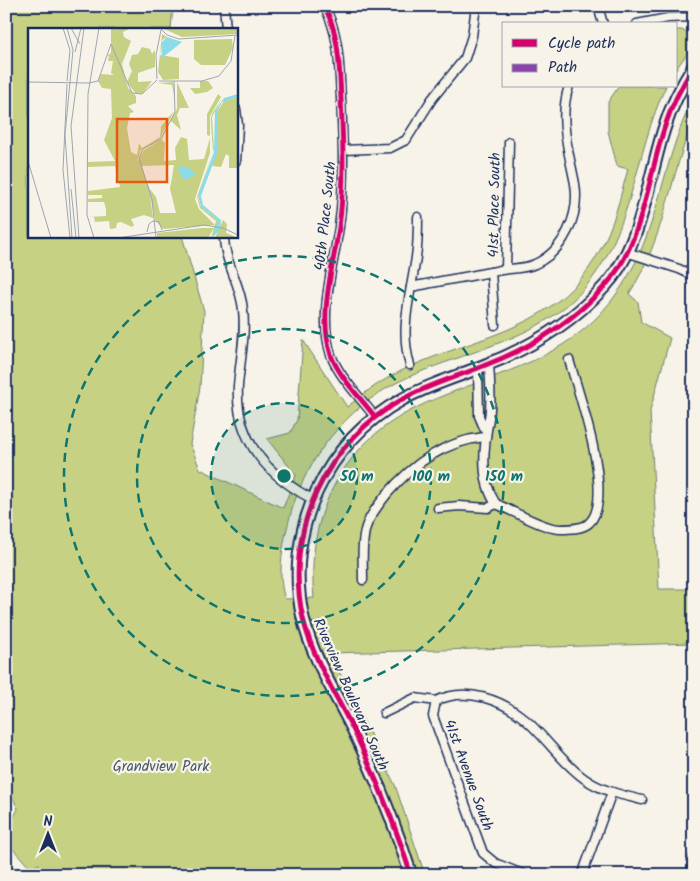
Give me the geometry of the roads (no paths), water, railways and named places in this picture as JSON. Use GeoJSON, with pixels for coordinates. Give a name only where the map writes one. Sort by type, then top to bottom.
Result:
{"type":"FeatureCollection","features":[{"type":"Feature","properties":{"kind":"street"},"geometry":{"type":"LineString","coordinates":[[224,6],[226,28]]}},
{"type":"Feature","properties":{"kind":"street","name":"40th Place South"},"geometry":{"type":"LineString","coordinates":[[324,6],[333,27],[338,49],[344,150],[342,207],[326,312],[326,331],[332,357],[375,417]]}},
{"type":"Feature","properties":{"kind":"street"},"geometry":{"type":"LineString","coordinates":[[344,150],[390,148],[406,140],[432,99],[465,58],[472,36],[476,6]]}},
{"type":"Feature","properties":{"kind":"street"},"geometry":{"type":"LineString","coordinates":[[598,6],[602,22]]}},
{"type":"Feature","properties":{"kind":"street"},"geometry":{"type":"LineString","coordinates":[[647,22],[668,18],[694,17]]}},
{"type":"Feature","properties":{"kind":"street","name":"Riverview Boulevard South"},"geometry":{"type":"LineString","coordinates":[[411,875],[383,794],[318,658],[304,623],[299,589],[299,556],[304,524],[312,500],[335,459],[358,432],[375,417],[428,387],[483,366],[560,326],[608,284],[626,252],[643,209],[664,128],[674,102],[694,66]]}},
{"type":"Feature","properties":{"kind":"street"},"geometry":{"type":"LineString","coordinates":[[411,287],[534,265],[554,251],[564,240],[573,215],[576,198],[564,130],[565,104],[569,88]]}},
{"type":"Feature","properties":{"kind":"street","name":"41st Place South"},"geometry":{"type":"LineString","coordinates":[[506,269],[509,142]]}},
{"type":"Feature","properties":{"kind":"street"},"geometry":{"type":"LineString","coordinates":[[410,365],[406,352],[404,327],[417,248],[418,217]]}},
{"type":"Feature","properties":{"kind":"street"},"geometry":{"type":"LineString","coordinates":[[225,238],[244,312],[238,387],[243,428],[251,447],[264,464],[288,486],[312,500]]}},
{"type":"Feature","properties":{"kind":"street"},"geometry":{"type":"LineString","coordinates":[[626,252],[679,269],[694,276]]}},
{"type":"Feature","properties":{"kind":"street"},"geometry":{"type":"LineString","coordinates":[[491,272],[495,326]]}},
{"type":"Feature","properties":{"kind":"street"},"geometry":{"type":"LineString","coordinates":[[483,366],[489,418],[485,433],[486,481],[489,494],[496,504],[550,527],[560,529],[581,527],[589,523],[595,515],[597,500],[597,459],[569,360]]}},
{"type":"Feature","properties":{"kind":"street"},"geometry":{"type":"LineString","coordinates":[[483,366],[479,416],[485,433]]}},
{"type":"Feature","properties":{"kind":"street"},"geometry":{"type":"LineString","coordinates":[[362,580],[366,526],[377,506],[409,469],[426,457],[485,433]]}},
{"type":"Feature","properties":{"kind":"street"},"geometry":{"type":"LineString","coordinates":[[438,508],[459,506],[488,508],[496,504]]}},
{"type":"Feature","properties":{"kind":"street"},"geometry":{"type":"LineString","coordinates":[[384,713],[415,698],[436,700],[444,696],[469,694],[504,706],[527,721],[563,762],[584,778],[612,792],[642,800]]}},
{"type":"Feature","properties":{"kind":"street","name":"41st Avenue South"},"geometry":{"type":"LineString","coordinates":[[436,700],[433,716],[483,853],[495,863],[525,875]]}},
{"type":"Feature","properties":{"kind":"street"},"geometry":{"type":"LineString","coordinates":[[582,875],[612,792]]}},
{"type":"Feature","properties":{"kind":"street"},"geometry":{"type":"LineString","coordinates":[[691,875],[694,857]]}},
{"type":"Feature","properties":{"kind":"park label","name":"Grandview Park"},"geometry":{"type":"Point","coordinates":[161,766]}}]}
